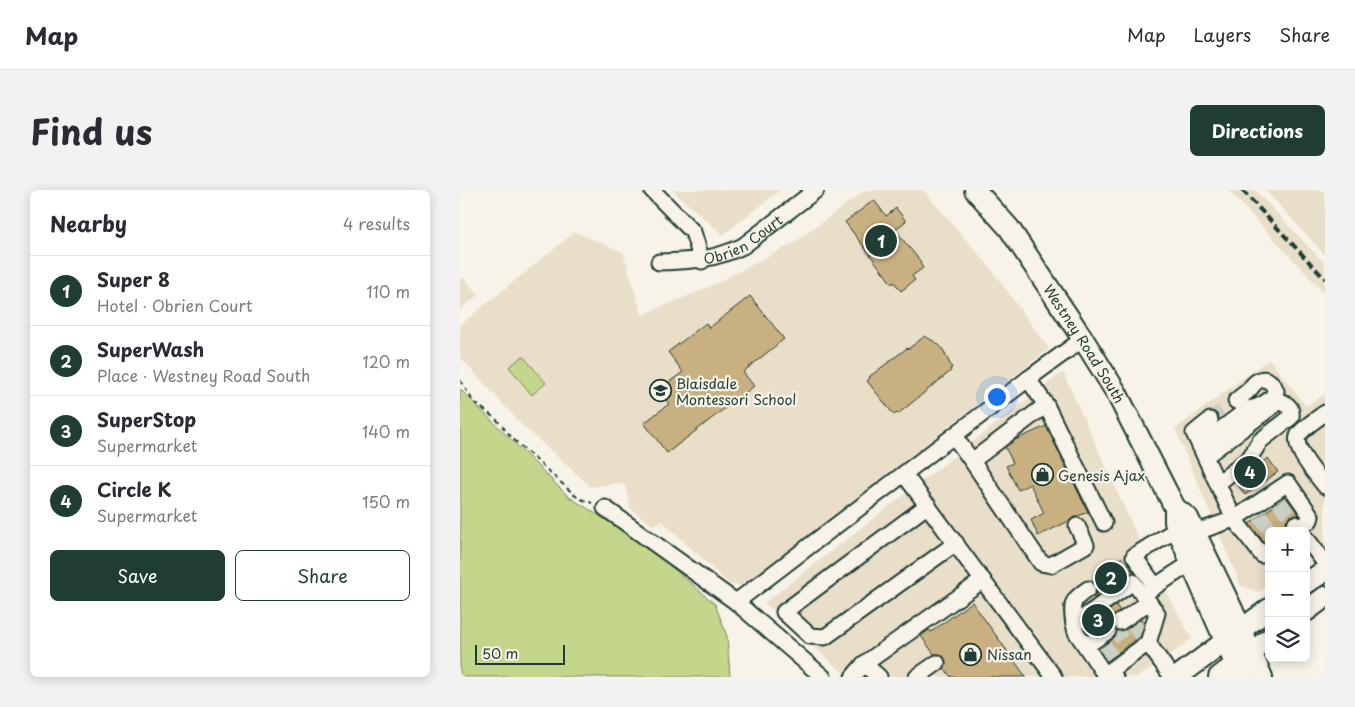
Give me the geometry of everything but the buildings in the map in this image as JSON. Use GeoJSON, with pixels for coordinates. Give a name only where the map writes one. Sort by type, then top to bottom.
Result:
{"type":"FeatureCollection","features":[{"type":"Feature","properties":{"kind":"main road","name":"Westney Road South"},"geometry":{"type":"LineString","coordinates":[[975,190],[1009,228],[1116,392],[1175,508],[1188,518],[1186,531],[1191,563],[1225,642],[1242,664],[1262,677]]}},
{"type":"Feature","properties":{"kind":"main road","name":"Westney Road South"},"geometry":{"type":"LineString","coordinates":[[1186,531],[1241,629],[1242,664]]}},
{"type":"Feature","properties":{"kind":"main road"},"geometry":{"type":"LineString","coordinates":[[1310,580],[1325,571]]}},
{"type":"Feature","properties":{"kind":"main road"},"geometry":{"type":"LineString","coordinates":[[1310,608],[1325,597]]}},
{"type":"Feature","properties":{"kind":"main road"},"geometry":{"type":"LineString","coordinates":[[1177,677],[1265,612]]}},
{"type":"Feature","properties":{"kind":"main road"},"geometry":{"type":"LineString","coordinates":[[1219,677],[1242,664],[1265,642]]}},
{"type":"Feature","properties":{"kind":"street"},"geometry":{"type":"LineString","coordinates":[[652,190],[693,232],[702,261]]}},
{"type":"Feature","properties":{"kind":"street","name":"Obrien Court"},"geometry":{"type":"LineString","coordinates":[[660,262],[702,261],[731,252],[743,246],[816,190]]}},
{"type":"Feature","properties":{"kind":"street"},"geometry":{"type":"LineString","coordinates":[[736,602],[1083,339]]}},
{"type":"Feature","properties":{"kind":"street"},"geometry":{"type":"LineString","coordinates":[[1028,379],[1046,405],[1104,523]]}},
{"type":"Feature","properties":{"kind":"street"},"geometry":{"type":"LineString","coordinates":[[1209,464],[1249,391],[1255,383],[1262,379],[1269,380],[1274,385],[1276,391],[1273,397],[1255,409],[1242,405]]}},
{"type":"Feature","properties":{"kind":"street"},"geometry":{"type":"LineString","coordinates":[[1282,402],[1288,405],[1292,412],[1291,417],[1260,441],[1249,459],[1209,464],[1277,403],[1282,402]]}},
{"type":"Feature","properties":{"kind":"street"},"geometry":{"type":"LineString","coordinates":[[972,460],[1046,405]]}},
{"type":"Feature","properties":{"kind":"street"},"geometry":{"type":"LineString","coordinates":[[1325,413],[1299,433],[1297,439],[1298,448],[1325,486]]}},
{"type":"Feature","properties":{"kind":"street"},"geometry":{"type":"LineString","coordinates":[[1210,420],[1194,432],[1234,519],[1262,555],[1265,553]]}},
{"type":"Feature","properties":{"kind":"street"},"geometry":{"type":"LineString","coordinates":[[954,436],[1041,563],[1051,565],[1086,545],[1077,526]]}},
{"type":"Feature","properties":{"kind":"street"},"geometry":{"type":"LineString","coordinates":[[1209,464],[1234,453]]}},
{"type":"Feature","properties":{"kind":"street"},"geometry":{"type":"LineString","coordinates":[[904,474],[1054,677]]}},
{"type":"Feature","properties":{"kind":"street"},"geometry":{"type":"LineString","coordinates":[[1134,628],[1157,613],[1132,558],[1186,531],[1257,512],[1276,498],[1288,483],[1311,516],[1310,520],[1303,527]]}},
{"type":"Feature","properties":{"kind":"street"},"geometry":{"type":"LineString","coordinates":[[928,505],[784,612],[810,636],[825,637],[956,543]]}},
{"type":"Feature","properties":{"kind":"street"},"geometry":{"type":"LineString","coordinates":[[605,508],[736,602],[824,677]]}},
{"type":"Feature","properties":{"kind":"street"},"geometry":{"type":"LineString","coordinates":[[1310,543],[1325,563]]}},
{"type":"Feature","properties":{"kind":"street"},"geometry":{"type":"LineString","coordinates":[[1088,589],[1077,596],[1074,601],[1072,609],[1076,632],[1106,654],[1130,650],[1134,628],[1149,594],[1191,563]]}},
{"type":"Feature","properties":{"kind":"street"},"geometry":{"type":"LineString","coordinates":[[853,677],[864,664],[983,580]]}},
{"type":"Feature","properties":{"kind":"street"},"geometry":{"type":"LineString","coordinates":[[1074,624],[1133,582],[1149,594]]}},
{"type":"Feature","properties":{"kind":"street"},"geometry":{"type":"LineString","coordinates":[[1134,628],[1172,677]]}},
{"type":"Feature","properties":{"kind":"street"},"geometry":{"type":"LineString","coordinates":[[918,677],[937,663]]}},
{"type":"Feature","properties":{"kind":"street"},"geometry":{"type":"LineString","coordinates":[[864,664],[879,677]]}},
{"type":"Feature","properties":{"kind":"path"},"geometry":{"type":"LineString","coordinates":[[460,380],[473,401],[497,420],[513,440],[578,498],[605,508]]}},
{"type":"Feature","properties":{"kind":"shaded area"},"geometry":{"type":"Polygon","coordinates":[[[672,190],[780,190],[723,235],[672,190]]]}},
{"type":"Feature","properties":{"kind":"shaded area"},"geometry":{"type":"Polygon","coordinates":[[[866,190],[923,190],[989,266],[1049,349],[743,586],[729,584],[662,521],[652,525],[631,509],[625,485],[617,483],[591,487],[522,425],[460,357],[460,325],[575,232],[623,252],[642,315],[707,288],[792,244],[866,190]]]}},
{"type":"Feature","properties":{"kind":"shaded area"},"geometry":{"type":"Polygon","coordinates":[[[1228,190],[1255,190],[1325,264],[1325,294],[1228,190]]]}},
{"type":"Feature","properties":{"kind":"shaded area"},"geometry":{"type":"Polygon","coordinates":[[[1265,190],[1325,190],[1325,255],[1265,190]]]}},
{"type":"Feature","properties":{"kind":"shaded area"},"geometry":{"type":"Polygon","coordinates":[[[464,278],[479,295],[460,309],[460,279],[464,278]]]}},
{"type":"Feature","properties":{"kind":"shaded area"},"geometry":{"type":"Polygon","coordinates":[[[1269,359],[1306,406],[1325,394],[1325,547],[1310,556],[1310,527],[1265,527],[1265,588],[1259,592],[1241,586],[1175,429],[1269,359]]]}},
{"type":"Feature","properties":{"kind":"shaded area"},"geometry":{"type":"Polygon","coordinates":[[[1063,372],[1138,538],[1192,639],[1138,677],[848,677],[764,603],[1063,372]]]}},
{"type":"Feature","properties":{"kind":"green space"},"geometry":{"type":"Polygon","coordinates":[[[523,356],[546,383],[532,395],[509,367],[523,356]]]}},
{"type":"Feature","properties":{"kind":"green space"},"geometry":{"type":"Polygon","coordinates":[[[460,389],[569,497],[645,544],[715,604],[727,636],[730,677],[460,677],[460,389]]]}},
{"type":"Feature","properties":{"kind":"tunnel"},"geometry":{"type":"LineString","coordinates":[[1210,420],[1236,401]]}},
{"type":"Feature","properties":{"kind":"tunnel"},"geometry":{"type":"LineString","coordinates":[[1279,502],[1295,524]]}},
{"type":"Feature","properties":{"kind":"tunnel"},"geometry":{"type":"LineString","coordinates":[[1260,516],[1268,527]]}},
{"type":"Feature","properties":{"kind":"tunnel"},"geometry":{"type":"LineString","coordinates":[[1088,589],[1129,560]]}},
{"type":"Feature","properties":{"kind":"tunnel"},"geometry":{"type":"LineString","coordinates":[[1133,625],[1141,635]]}},
{"type":"Feature","properties":{"kind":"tunnel"},"geometry":{"type":"LineString","coordinates":[[1113,627],[1127,645]]}},
{"type":"Feature","properties":{"kind":"tunnel"},"geometry":{"type":"LineString","coordinates":[[1104,646],[1112,657]]}},
{"type":"Feature","properties":{"kind":"railway"},"geometry":{"type":"LineString","coordinates":[[1242,190],[1325,279]]}},
{"type":"Feature","properties":{"kind":"place","name":"Super 8"},"geometry":{"type":"Point","coordinates":[881,241]}},
{"type":"Feature","properties":{"kind":"place","name":"Blaisdale Montessori School"},"geometry":{"type":"Point","coordinates":[660,391]}},
{"type":"Feature","properties":{"kind":"place","name":"Circle K"},"geometry":{"type":"Point","coordinates":[1250,472]}},
{"type":"Feature","properties":{"kind":"place","name":"Genesis Ajax"},"geometry":{"type":"Point","coordinates":[1042,475]}},
{"type":"Feature","properties":{"kind":"place","name":"SuperWash"},"geometry":{"type":"Point","coordinates":[1111,578]}},
{"type":"Feature","properties":{"kind":"place","name":"SuperStop"},"geometry":{"type":"Point","coordinates":[1098,620]}},
{"type":"Feature","properties":{"kind":"place","name":"Nissan"},"geometry":{"type":"Point","coordinates":[971,654]}}]}
